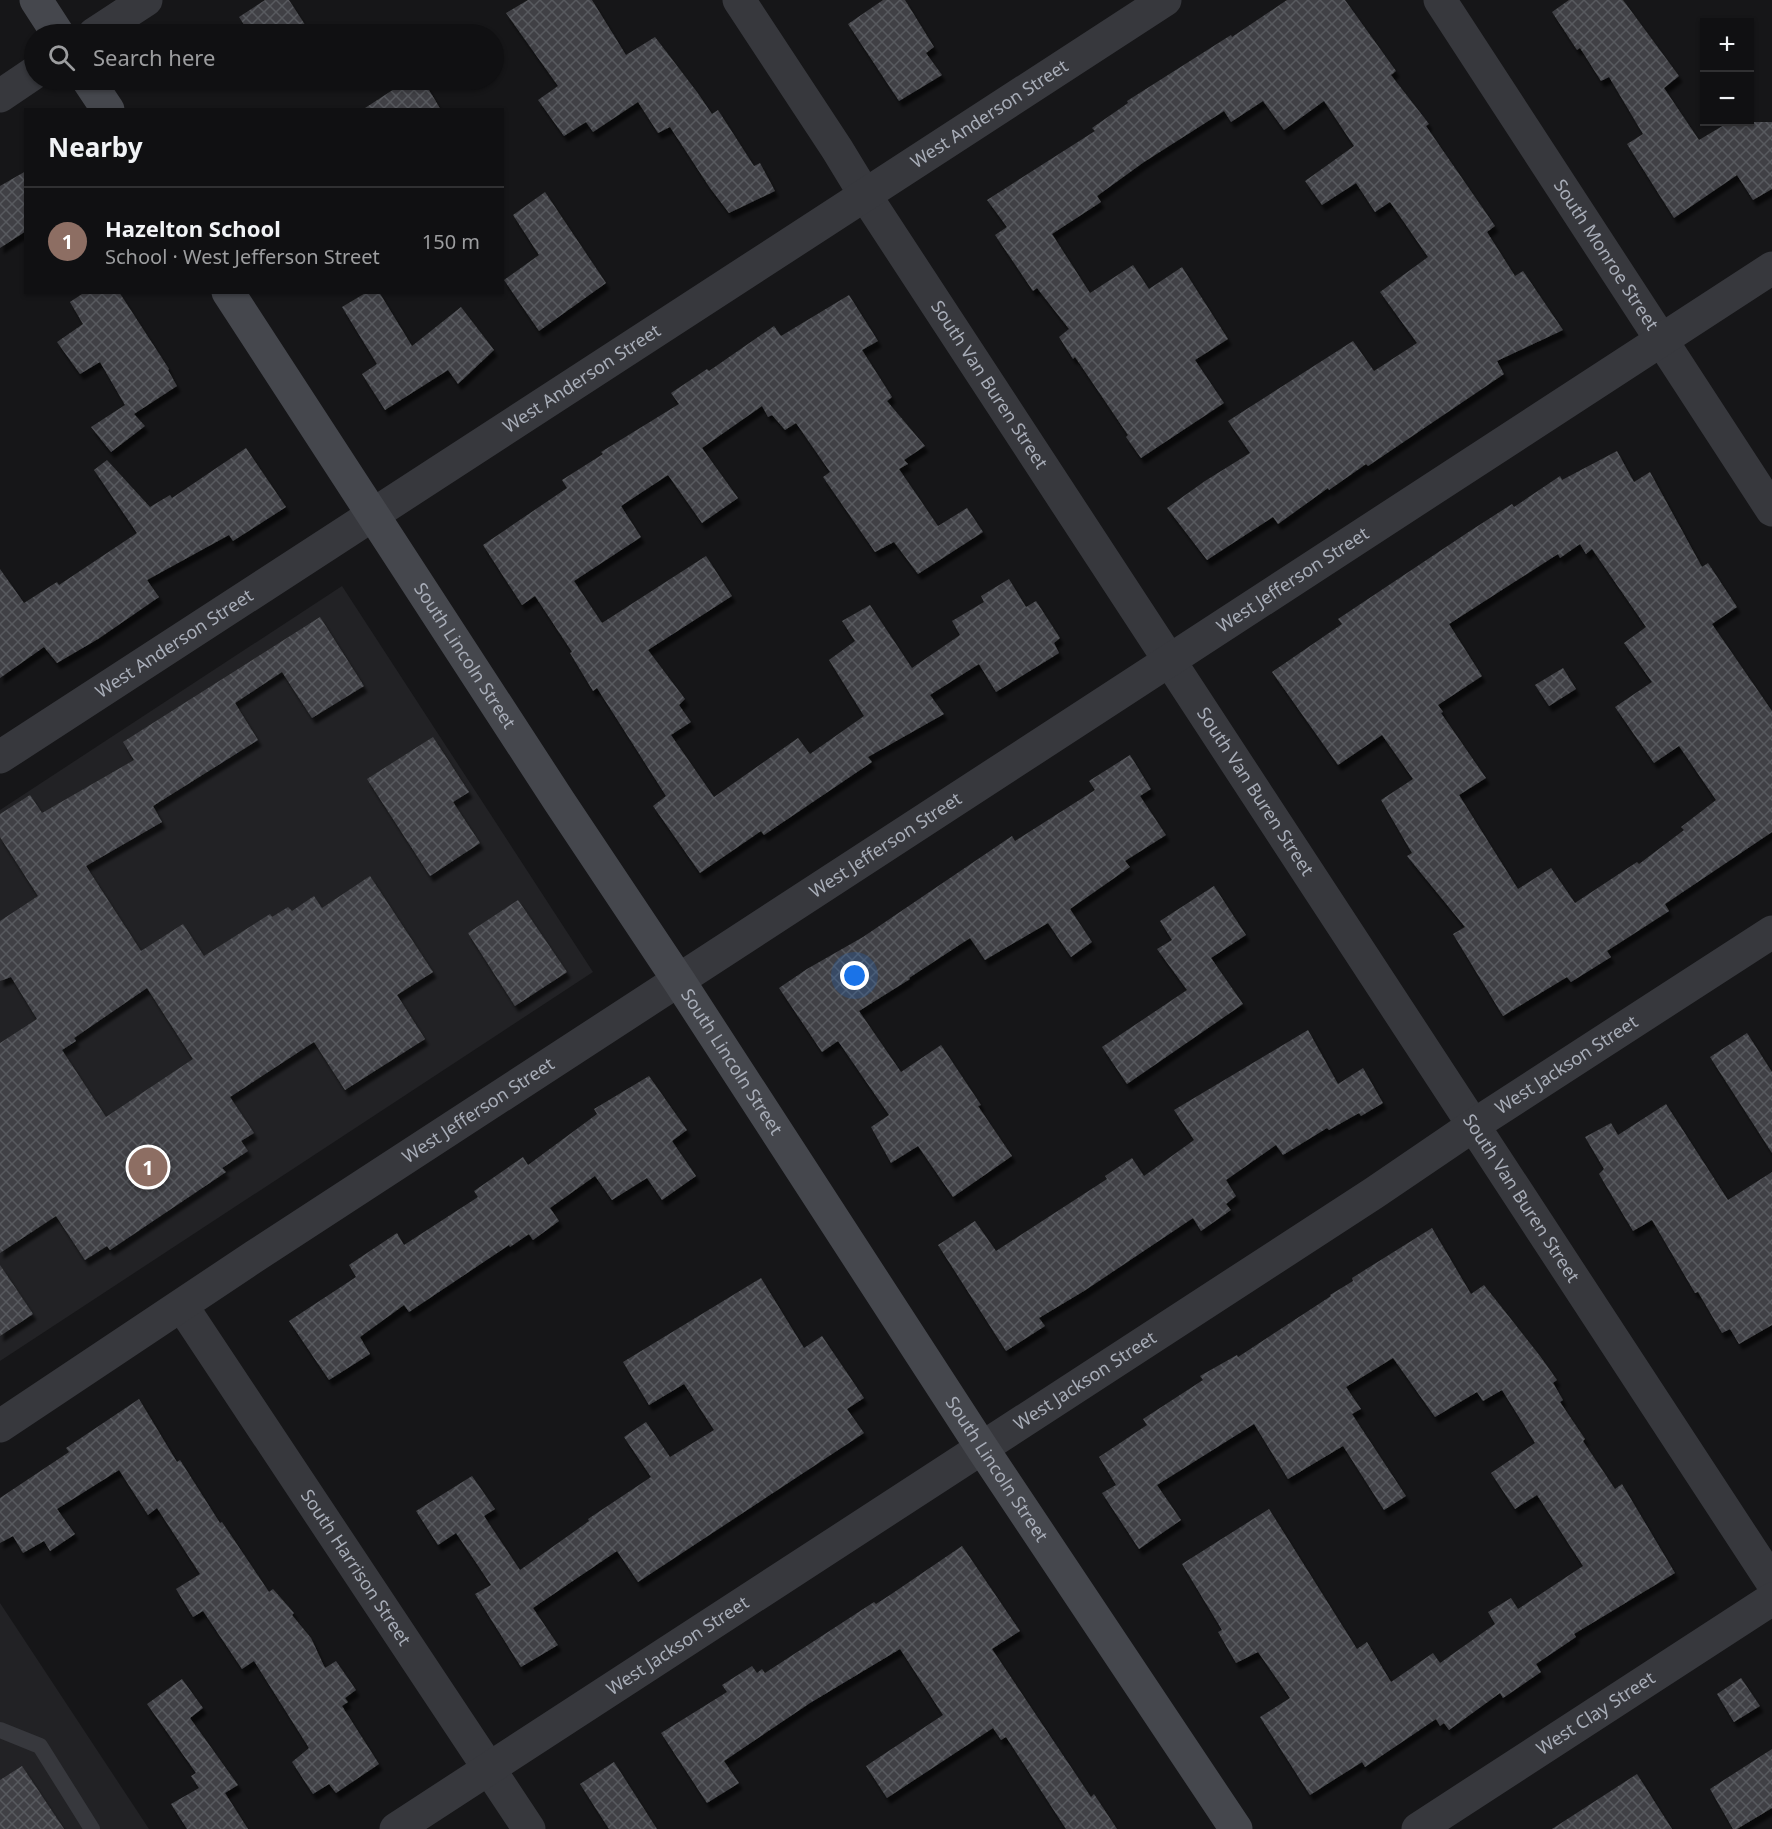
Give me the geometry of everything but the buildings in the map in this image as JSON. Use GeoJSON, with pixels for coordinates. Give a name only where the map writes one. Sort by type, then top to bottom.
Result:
{"type":"FeatureCollection","features":[{"type":"Feature","properties":{"kind":"street"},"geometry":{"type":"LineString","coordinates":[[36,0],[52,24]]}},
{"type":"Feature","properties":{"kind":"street"},"geometry":{"type":"LineString","coordinates":[[109,24],[146,0]]}},
{"type":"Feature","properties":{"kind":"street","name":"South Van Buren Street"},"geometry":{"type":"LineString","coordinates":[[739,0],[1772,1582]]}},
{"type":"Feature","properties":{"kind":"street","name":"West Anderson Street"},"geometry":{"type":"LineString","coordinates":[[0,757],[1165,0]]}},
{"type":"Feature","properties":{"kind":"street","name":"South Monroe Street"},"geometry":{"type":"LineString","coordinates":[[1440,0],[1772,510]]}},
{"type":"Feature","properties":{"kind":"street"},"geometry":{"type":"LineString","coordinates":[[0,96],[24,80]]}},
{"type":"Feature","properties":{"kind":"street"},"geometry":{"type":"LineString","coordinates":[[95,90],[107,108]]}},
{"type":"Feature","properties":{"kind":"street","name":"West Jefferson Street"},"geometry":{"type":"LineString","coordinates":[[0,1426],[255,1256],[1772,268]]}},
{"type":"Feature","properties":{"kind":"street","name":"South Lincoln Street"},"geometry":{"type":"LineString","coordinates":[[229,294],[679,981],[981,1448],[1236,1829]]}},
{"type":"Feature","properties":{"kind":"street","name":"West Jackson Street"},"geometry":{"type":"LineString","coordinates":[[396,1829],[1772,932]]}},
{"type":"Feature","properties":{"kind":"street","name":"South Harrison Street"},"geometry":{"type":"LineString","coordinates":[[182,1306],[529,1829]]}},
{"type":"Feature","properties":{"kind":"street","name":"West Clay Street"},"geometry":{"type":"LineString","coordinates":[[1418,1829],[1772,1599]]}},
{"type":"Feature","properties":{"kind":"lane"},"geometry":{"type":"LineString","coordinates":[[0,1730],[40,1746],[92,1829]]}},
{"type":"Feature","properties":{"kind":"shaded area"},"geometry":{"type":"Polygon","coordinates":[[[342,586],[593,972],[0,1361],[0,810],[342,586]]]}},
{"type":"Feature","properties":{"kind":"shaded area"},"geometry":{"type":"Polygon","coordinates":[[[0,1603],[149,1829],[0,1829],[0,1603]]]}},
{"type":"Feature","properties":{"kind":"place","name":"Hazelton School"},"geometry":{"type":"Point","coordinates":[148,1167]}}]}
